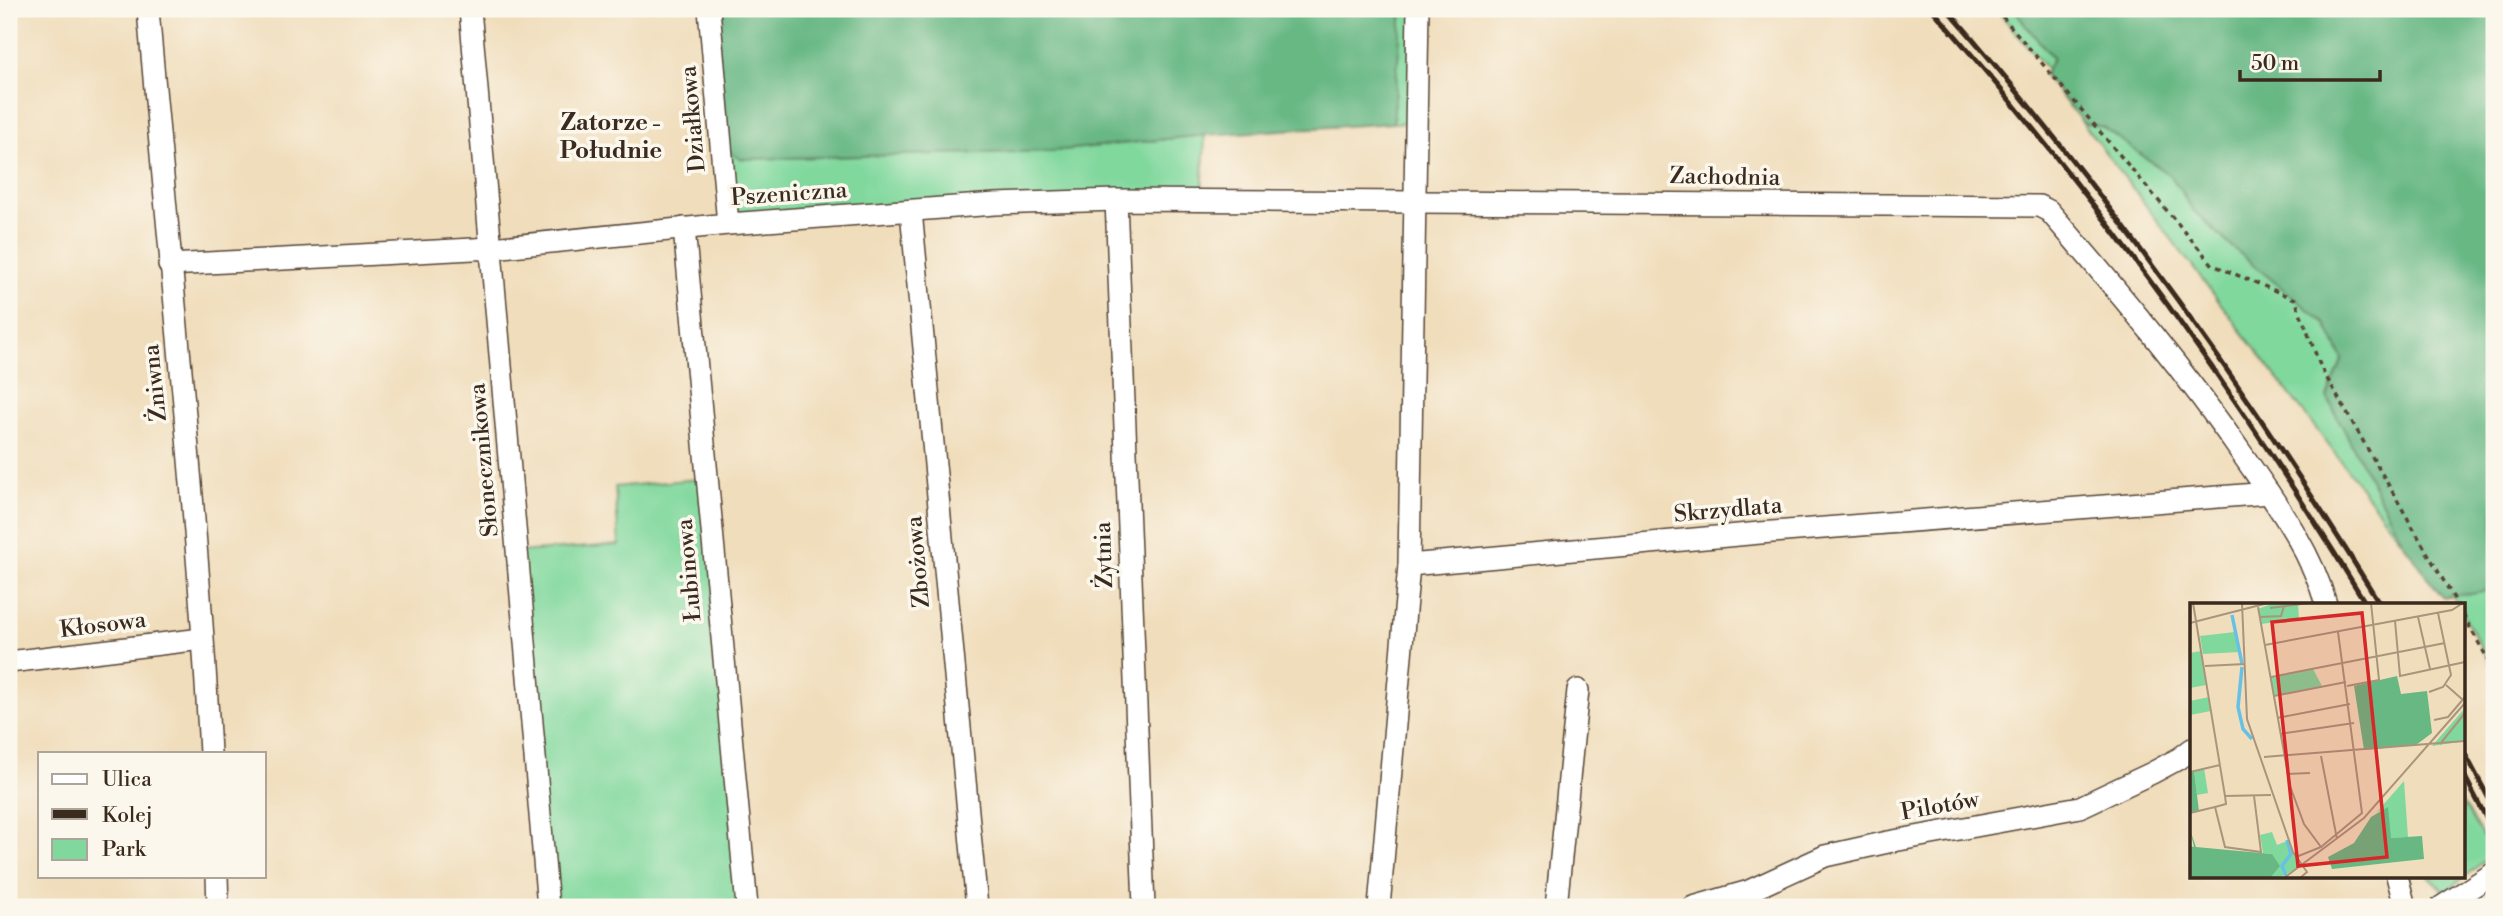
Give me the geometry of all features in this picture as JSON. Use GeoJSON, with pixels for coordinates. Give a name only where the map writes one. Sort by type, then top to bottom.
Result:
{"type":"FeatureCollection","features":[{"type":"Feature","properties":{"kind":"street","name":"Żniwna"},"geometry":{"type":"LineString","coordinates":[[148,9],[169,265],[191,480],[210,752]]}},
{"type":"Feature","properties":{"kind":"street","name":"Słonecznikowa"},"geometry":{"type":"LineString","coordinates":[[470,9],[548,907]]}},
{"type":"Feature","properties":{"kind":"street","name":"Działkowa"},"geometry":{"type":"LineString","coordinates":[[709,9],[729,224]]}},
{"type":"Feature","properties":{"kind":"street"},"geometry":{"type":"LineString","coordinates":[[1379,907],[1409,565],[1418,9]]}},
{"type":"Feature","properties":{"kind":"street","name":"Pszeniczna"},"geometry":{"type":"LineString","coordinates":[[169,265],[492,248],[729,224],[995,204],[1116,200],[1414,201]]}},
{"type":"Feature","properties":{"kind":"street","name":"Żytnia"},"geometry":{"type":"LineString","coordinates":[[1116,200],[1144,907]]}},
{"type":"Feature","properties":{"kind":"street","name":"Zachodnia"},"geometry":{"type":"LineString","coordinates":[[1414,201],[2034,206],[2049,211],[2142,319],[2220,421],[2269,493]]}},
{"type":"Feature","properties":{"kind":"street","name":"Zbożowa"},"geometry":{"type":"LineString","coordinates":[[911,211],[976,907]]}},
{"type":"Feature","properties":{"kind":"street","name":"Łubinowa"},"geometry":{"type":"LineString","coordinates":[[684,228],[747,907]]}},
{"type":"Feature","properties":{"kind":"street"},"geometry":{"type":"LineString","coordinates":[[2269,493],[2308,556],[2326,603]]}},
{"type":"Feature","properties":{"kind":"street","name":"Skrzydlata"},"geometry":{"type":"LineString","coordinates":[[1409,565],[1773,532],[2269,493]]}},
{"type":"Feature","properties":{"kind":"street","name":"Kłosowa"},"geometry":{"type":"LineString","coordinates":[[9,662],[202,639]]}},
{"type":"Feature","properties":{"kind":"street"},"geometry":{"type":"LineString","coordinates":[[1556,907],[1578,690]]}},
{"type":"Feature","properties":{"kind":"street","name":"Pilotów"},"geometry":{"type":"LineString","coordinates":[[1693,907],[1749,891],[1825,856],[2080,807],[2152,773],[2190,750]]}},
{"type":"Feature","properties":{"kind":"street"},"geometry":{"type":"LineString","coordinates":[[2441,907],[2494,873]]}},
{"type":"Feature","properties":{"kind":"street"},"geometry":{"type":"LineString","coordinates":[[217,878],[218,907]]}},
{"type":"Feature","properties":{"kind":"street"},"geometry":{"type":"LineString","coordinates":[[2398,878],[2405,907]]}},
{"type":"Feature","properties":{"kind":"path"},"geometry":{"type":"LineString","coordinates":[[1996,9],[2213,265],[2295,299],[2321,368],[2456,603]]}},
{"type":"Feature","properties":{"kind":"path"},"geometry":{"type":"LineString","coordinates":[[2464,617],[2494,670]]}},
{"type":"Feature","properties":{"kind":"green space"},"geometry":{"type":"Polygon","coordinates":[[[709,9],[1402,9],[1393,123],[1205,135],[1053,151],[740,159],[722,147],[709,9]]]}},
{"type":"Feature","properties":{"kind":"green space"},"geometry":{"type":"Polygon","coordinates":[[[1402,9],[1418,9],[1415,122],[1393,123],[1402,9]]]}},
{"type":"Feature","properties":{"kind":"green space"},"geometry":{"type":"Polygon","coordinates":[[[1996,9],[2015,9],[2053,58],[2047,69],[1996,9]]]}},
{"type":"Feature","properties":{"kind":"green space"},"geometry":{"type":"Polygon","coordinates":[[[2015,9],[2494,9],[2494,589],[2443,598],[2404,544],[2327,397],[2343,359],[2326,324],[2232,247],[2193,210],[2171,176],[2103,127],[2083,123],[2044,75],[2053,57],[2015,9]]]}},
{"type":"Feature","properties":{"kind":"green space"},"geometry":{"type":"Polygon","coordinates":[[[2083,123],[2103,127],[2171,176],[2193,210],[2232,247],[2326,324],[2343,359],[2327,397],[2404,544],[2083,123]]]}},
{"type":"Feature","properties":{"kind":"green space"},"geometry":{"type":"Polygon","coordinates":[[[1205,135],[1202,199],[728,224],[722,147],[740,159],[1053,151],[1205,135]]]}},
{"type":"Feature","properties":{"kind":"green space"},"geometry":{"type":"Polygon","coordinates":[[[707,478],[747,907],[548,907],[518,552],[619,545],[615,487],[707,478]]]}},
{"type":"Feature","properties":{"kind":"green space"},"geometry":{"type":"Polygon","coordinates":[[[2494,589],[2494,670],[2464,617],[2464,603],[2456,603],[2452,596],[2494,589]]]}},
{"type":"Feature","properties":{"kind":"green space"},"geometry":{"type":"Polygon","coordinates":[[[2464,806],[2493,854],[2464,877],[2464,806]]]}},
{"type":"Feature","properties":{"kind":"green space"},"geometry":{"type":"Polygon","coordinates":[[[2430,878],[2463,878],[2445,892],[2430,878]]]}},
{"type":"Feature","properties":{"kind":"railway"},"geometry":{"type":"LineString","coordinates":[[1932,9],[2051,150],[2162,297],[2267,448],[2365,603]]}},
{"type":"Feature","properties":{"kind":"railway"},"geometry":{"type":"LineString","coordinates":[[1947,9],[2065,151],[2176,298],[2281,449],[2379,603]]}},
{"type":"Feature","properties":{"kind":"railway"},"geometry":{"type":"LineString","coordinates":[[2464,752],[2494,808]]}},
{"type":"Feature","properties":{"kind":"railway"},"geometry":{"type":"LineString","coordinates":[[2464,775],[2494,833]]}},
{"type":"Feature","properties":{"kind":"district","name":"Zatorze - Południe"},"geometry":{"type":"Point","coordinates":[611,137]}}]}
